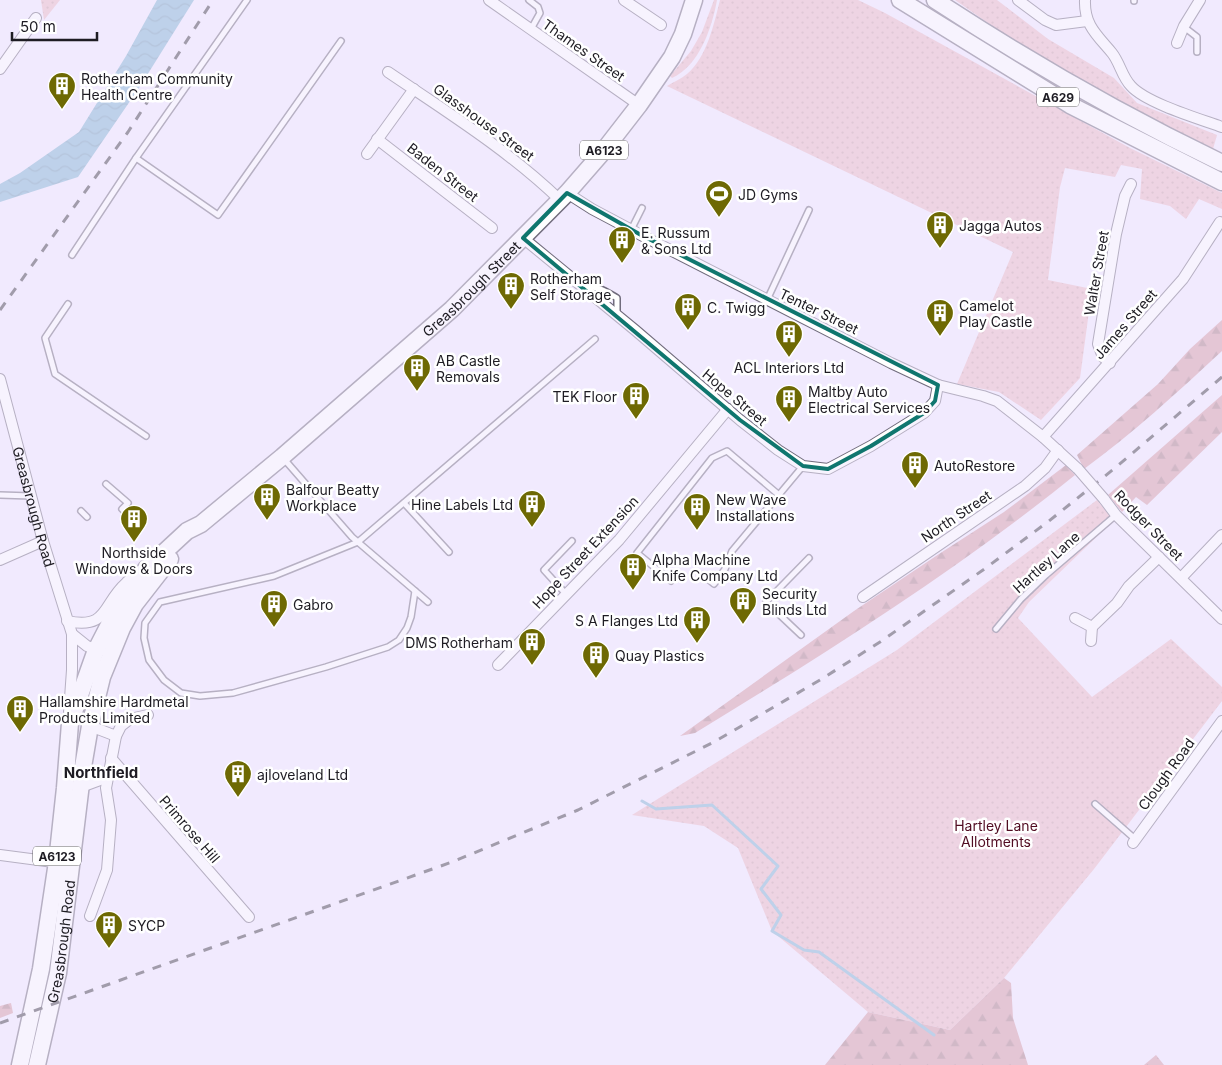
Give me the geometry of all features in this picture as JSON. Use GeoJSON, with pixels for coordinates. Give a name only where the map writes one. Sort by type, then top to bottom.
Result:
{"type":"FeatureCollection","features":[{"type":"Feature","properties":{"kind":"main road","name":"A629"},"geometry":{"type":"LineString","coordinates":[[900,0],[1070,105],[1222,182]]}},
{"type":"Feature","properties":{"kind":"main road","name":"A629"},"geometry":{"type":"LineString","coordinates":[[935,0],[1108,106],[1222,163]]}},
{"type":"Feature","properties":{"kind":"main road","name":"Greasbrough Street"},"geometry":{"type":"LineString","coordinates":[[103,653],[112,619],[146,569],[187,532],[201,524],[282,457],[452,309],[523,238],[601,154],[639,105],[672,57],[683,34],[691,3]]}},
{"type":"Feature","properties":{"kind":"main road","name":"Greasbrough Street"},"geometry":{"type":"LineString","coordinates":[[103,653],[119,621],[130,612],[167,561],[191,538],[201,524]]}},
{"type":"Feature","properties":{"kind":"main road","name":"Greasbrough Road"},"geometry":{"type":"LineString","coordinates":[[37,1065],[58,973],[64,863],[73,787],[70,723],[103,653]]}},
{"type":"Feature","properties":{"kind":"main road","name":"A6123"},"geometry":{"type":"LineString","coordinates":[[73,787],[70,774],[76,742],[81,728],[90,726],[102,677],[103,653]]}},
{"type":"Feature","properties":{"kind":"main road","name":"Greasbrough Road"},"geometry":{"type":"LineString","coordinates":[[20,1065],[64,863]]}},
{"type":"Feature","properties":{"kind":"street","name":"Thames Street"},"geometry":{"type":"LineString","coordinates":[[489,0],[639,105]]}},
{"type":"Feature","properties":{"kind":"street"},"geometry":{"type":"LineString","coordinates":[[624,0],[661,24]]}},
{"type":"Feature","properties":{"kind":"street"},"geometry":{"type":"LineString","coordinates":[[1018,0],[1045,20],[1056,25],[1087,20]]}},
{"type":"Feature","properties":{"kind":"street"},"geometry":{"type":"LineString","coordinates":[[1085,0],[1087,20],[1093,32],[1114,55],[1126,81],[1132,88],[1147,98],[1222,127]]}},
{"type":"Feature","properties":{"kind":"street"},"geometry":{"type":"LineString","coordinates":[[1177,43],[1184,26],[1200,0]]}},
{"type":"Feature","properties":{"kind":"street"},"geometry":{"type":"LineString","coordinates":[[0,69],[36,18]]}},
{"type":"Feature","properties":{"kind":"street","name":"Glasshouse Street"},"geometry":{"type":"LineString","coordinates":[[388,72],[563,196]]}},
{"type":"Feature","properties":{"kind":"street"},"geometry":{"type":"LineString","coordinates":[[367,154],[414,89]]}},
{"type":"Feature","properties":{"kind":"street","name":"Baden Street"},"geometry":{"type":"LineString","coordinates":[[377,139],[492,228]]}},
{"type":"Feature","properties":{"kind":"street","name":"Walter Street"},"geometry":{"type":"LineString","coordinates":[[1110,364],[1103,357],[1098,344],[1116,234],[1125,196],[1131,184]]}},
{"type":"Feature","properties":{"kind":"street","name":"Tenter Street"},"geometry":{"type":"LineString","coordinates":[[563,196],[592,209],[891,363],[938,385],[983,396],[997,402],[1058,450]]}},
{"type":"Feature","properties":{"kind":"street","name":"James Street"},"geometry":{"type":"LineString","coordinates":[[1043,437],[1110,364],[1183,279],[1220,222]]}},
{"type":"Feature","properties":{"kind":"street","name":"Hope Street"},"geometry":{"type":"LineString","coordinates":[[523,238],[778,450],[803,466],[828,469],[872,446],[924,413],[934,401],[938,385]]}},
{"type":"Feature","properties":{"kind":"street","name":"Greasbrough Road"},"geometry":{"type":"LineString","coordinates":[[0,379],[43,541],[72,634],[70,723]]}},
{"type":"Feature","properties":{"kind":"street","name":"Hope Street Extension"},"geometry":{"type":"LineString","coordinates":[[498,665],[619,540],[728,409]]}},
{"type":"Feature","properties":{"kind":"street","name":"Rodger Street"},"geometry":{"type":"LineString","coordinates":[[1058,450],[1078,469],[1116,515],[1222,619]]}},
{"type":"Feature","properties":{"kind":"street","name":"North Street"},"geometry":{"type":"LineString","coordinates":[[863,597],[1025,486],[1045,468],[1058,450]]}},
{"type":"Feature","properties":{"kind":"street"},"geometry":{"type":"LineString","coordinates":[[1181,578],[1222,535]]}},
{"type":"Feature","properties":{"kind":"street"},"geometry":{"type":"LineString","coordinates":[[0,560],[43,541]]}},
{"type":"Feature","properties":{"kind":"street"},"geometry":{"type":"LineString","coordinates":[[1091,641],[1092,627],[1117,604],[1129,586],[1159,557]]}},
{"type":"Feature","properties":{"kind":"street","name":"Greasbrough Street"},"geometry":{"type":"LineString","coordinates":[[67,621],[81,624],[93,622],[102,615],[125,583],[146,569]]}},
{"type":"Feature","properties":{"kind":"street"},"geometry":{"type":"LineString","coordinates":[[1075,618],[1092,627]]}},
{"type":"Feature","properties":{"kind":"street"},"geometry":{"type":"LineString","coordinates":[[72,634],[87,646],[103,653]]}},
{"type":"Feature","properties":{"kind":"street"},"geometry":{"type":"LineString","coordinates":[[90,916],[107,870],[111,820],[106,788],[116,736],[121,726],[130,719],[148,715]]}},
{"type":"Feature","properties":{"kind":"street","name":"Clough Road"},"geometry":{"type":"LineString","coordinates":[[1135,841],[1222,721]]}},
{"type":"Feature","properties":{"kind":"street"},"geometry":{"type":"LineString","coordinates":[[90,726],[116,736]]}},
{"type":"Feature","properties":{"kind":"street","name":"Primrose Hill"},"geometry":{"type":"LineString","coordinates":[[111,758],[249,917]]}},
{"type":"Feature","properties":{"kind":"street"},"geometry":{"type":"LineString","coordinates":[[73,787],[108,777]]}},
{"type":"Feature","properties":{"kind":"street"},"geometry":{"type":"LineString","coordinates":[[0,854],[64,863]]}},
{"type":"Feature","properties":{"kind":"lane"},"geometry":{"type":"LineString","coordinates":[[72,255],[136,158],[247,0]]}},
{"type":"Feature","properties":{"kind":"lane"},"geometry":{"type":"LineString","coordinates":[[529,0],[538,7],[540,13],[531,29]]}},
{"type":"Feature","properties":{"kind":"lane"},"geometry":{"type":"LineString","coordinates":[[1184,26],[1197,37],[1197,52]]}},
{"type":"Feature","properties":{"kind":"lane"},"geometry":{"type":"LineString","coordinates":[[136,158],[218,215],[341,41]]}},
{"type":"Feature","properties":{"kind":"lane"},"geometry":{"type":"LineString","coordinates":[[631,230],[642,208]]}},
{"type":"Feature","properties":{"kind":"lane"},"geometry":{"type":"LineString","coordinates":[[766,300],[809,210]]}},
{"type":"Feature","properties":{"kind":"lane"},"geometry":{"type":"LineString","coordinates":[[68,304],[45,338],[55,374],[146,436]]}},
{"type":"Feature","properties":{"kind":"lane"},"geometry":{"type":"LineString","coordinates":[[415,591],[408,628],[399,640],[388,647],[326,667],[233,693],[200,696],[181,693],[164,680],[149,660],[144,638],[145,624],[160,602],[274,576],[358,542],[595,340]]}},
{"type":"Feature","properties":{"kind":"lane"},"geometry":{"type":"LineString","coordinates":[[671,581],[637,553],[712,458],[727,451],[779,495]]}},
{"type":"Feature","properties":{"kind":"lane"},"geometry":{"type":"LineString","coordinates":[[282,457],[352,537],[428,602]]}},
{"type":"Feature","properties":{"kind":"lane"},"geometry":{"type":"LineString","coordinates":[[703,576],[714,584],[725,569],[732,551],[803,466]]}},
{"type":"Feature","properties":{"kind":"lane"},"geometry":{"type":"LineString","coordinates":[[106,484],[128,503],[122,508],[136,524]]}},
{"type":"Feature","properties":{"kind":"lane"},"geometry":{"type":"LineString","coordinates":[[0,495],[31,496]]}},
{"type":"Feature","properties":{"kind":"lane"},"geometry":{"type":"LineString","coordinates":[[404,503],[449,552]]}},
{"type":"Feature","properties":{"kind":"lane"},"geometry":{"type":"LineString","coordinates":[[82,511],[87,517]]}},
{"type":"Feature","properties":{"kind":"lane","name":"Hartley Lane"},"geometry":{"type":"LineString","coordinates":[[996,629],[1021,599],[1116,515]]}},
{"type":"Feature","properties":{"kind":"lane"},"geometry":{"type":"LineString","coordinates":[[566,594],[544,570],[572,541]]}},
{"type":"Feature","properties":{"kind":"lane"},"geometry":{"type":"LineString","coordinates":[[801,635],[766,602],[809,558]]}},
{"type":"Feature","properties":{"kind":"lane"},"geometry":{"type":"LineString","coordinates":[[1095,804],[1135,841]]}},
{"type":"Feature","properties":{"kind":"highlighted area"},"geometry":{"type":"Polygon","coordinates":[[[567,193],[641,235],[938,385],[935,401],[924,413],[871,446],[828,469],[803,466],[740,420],[523,238],[567,193]]]}},
{"type":"Feature","properties":{"kind":"green space"},"geometry":{"type":"Polygon","coordinates":[[[41,0],[60,0],[44,20],[41,0]]]}},
{"type":"Feature","properties":{"kind":"green space"},"geometry":{"type":"Polygon","coordinates":[[[714,0],[717,0],[715,11],[703,45],[690,65],[672,78],[670,76],[691,51],[702,32],[714,0]]]}},
{"type":"Feature","properties":{"kind":"green space"},"geometry":{"type":"Polygon","coordinates":[[[720,0],[858,0],[1130,148],[1222,193],[1222,209],[1199,199],[1186,219],[1170,206],[1140,199],[1142,169],[1121,165],[1115,177],[1065,168],[1060,187],[1048,280],[1092,289],[1080,378],[1041,420],[999,392],[957,384],[1013,252],[667,86],[687,74],[700,59],[709,40],[720,0]]]}},
{"type":"Feature","properties":{"kind":"green space"},"geometry":{"type":"Polygon","coordinates":[[[955,0],[997,0],[1048,39],[1114,78],[1137,103],[1217,135],[1213,149],[1119,104],[1021,46],[955,0]]]}},
{"type":"Feature","properties":{"kind":"green space"},"geometry":{"type":"Polygon","coordinates":[[[1222,320],[1222,351],[1138,427],[1084,469],[1077,455],[1158,384],[1190,349],[1222,320]]]}},
{"type":"Feature","properties":{"kind":"green space"},"geometry":{"type":"Polygon","coordinates":[[[1222,395],[1222,432],[1147,505],[1136,497],[1122,512],[1108,495],[1222,395]]]}},
{"type":"Feature","properties":{"kind":"green space"},"geometry":{"type":"Polygon","coordinates":[[[1066,465],[1075,475],[1030,511],[937,578],[841,642],[744,703],[695,733],[680,736],[854,611],[1004,512],[1066,465]]]}},
{"type":"Feature","properties":{"kind":"green space","name":"Hartley Lane Allotments"},"geometry":{"type":"Polygon","coordinates":[[[1097,500],[1111,517],[1112,522],[1029,602],[1018,618],[1092,697],[1171,639],[1222,687],[1222,701],[1094,869],[1004,978],[950,1030],[868,1012],[772,931],[738,848],[704,826],[632,815],[897,650],[1097,500]]]}},
{"type":"Feature","properties":{"kind":"green space"},"geometry":{"type":"Polygon","coordinates":[[[1004,978],[1011,983],[1013,1018],[1028,1065],[825,1065],[868,1012],[950,1030],[1004,978]]]}},
{"type":"Feature","properties":{"kind":"green space"},"geometry":{"type":"Polygon","coordinates":[[[11,1003],[13,1013],[0,1018],[0,1006],[11,1003]]]}},
{"type":"Feature","properties":{"kind":"green space"},"geometry":{"type":"Polygon","coordinates":[[[1156,1055],[1164,1065],[1144,1065],[1156,1055]]]}},
{"type":"Feature","properties":{"kind":"water"},"geometry":{"type":"Polygon","coordinates":[[[157,0],[194,0],[139,88],[78,177],[0,202],[0,184],[20,173],[79,132],[126,56],[157,0]]]}},
{"type":"Feature","properties":{"kind":"waterway"},"geometry":{"type":"LineString","coordinates":[[642,801],[656,809],[712,805],[778,866],[761,889],[781,915],[772,931],[804,950],[819,952],[934,1035]]}},
{"type":"Feature","properties":{"kind":"railway"},"geometry":{"type":"LineString","coordinates":[[0,310],[128,132],[213,0]]}},
{"type":"Feature","properties":{"kind":"railway"},"geometry":{"type":"LineString","coordinates":[[0,1023],[452,862],[578,810],[714,742],[820,680],[880,642],[983,570],[1049,521],[1115,468],[1222,377]]}},
{"type":"Feature","properties":{"kind":"place","name":"Rotherham Community Health Centre"},"geometry":{"type":"Point","coordinates":[62,110]}},
{"type":"Feature","properties":{"kind":"place","name":"JD Gyms"},"geometry":{"type":"Point","coordinates":[719,218]}},
{"type":"Feature","properties":{"kind":"place","name":"Jagga Autos"},"geometry":{"type":"Point","coordinates":[940,249]}},
{"type":"Feature","properties":{"kind":"place","name":"E. Russum & Sons Ltd"},"geometry":{"type":"Point","coordinates":[622,264]}},
{"type":"Feature","properties":{"kind":"place","name":"Rotherham Self Storage"},"geometry":{"type":"Point","coordinates":[511,310]}},
{"type":"Feature","properties":{"kind":"place","name":"C. Twigg"},"geometry":{"type":"Point","coordinates":[688,331]}},
{"type":"Feature","properties":{"kind":"place","name":"Camelot Play Castle"},"geometry":{"type":"Point","coordinates":[940,337]}},
{"type":"Feature","properties":{"kind":"place","name":"ACL Interiors Ltd"},"geometry":{"type":"Point","coordinates":[789,358]}},
{"type":"Feature","properties":{"kind":"place","name":"AB Castle Removals"},"geometry":{"type":"Point","coordinates":[417,392]}},
{"type":"Feature","properties":{"kind":"place","name":"TEK Floor"},"geometry":{"type":"Point","coordinates":[636,420]}},
{"type":"Feature","properties":{"kind":"place","name":"Maltby Auto Electrical Services"},"geometry":{"type":"Point","coordinates":[789,423]}},
{"type":"Feature","properties":{"kind":"place","name":"AutoRestore"},"geometry":{"type":"Point","coordinates":[915,489]}},
{"type":"Feature","properties":{"kind":"place","name":"Balfour Beatty Workplace"},"geometry":{"type":"Point","coordinates":[267,521]}},
{"type":"Feature","properties":{"kind":"place","name":"Hine Labels Ltd"},"geometry":{"type":"Point","coordinates":[532,528]}},
{"type":"Feature","properties":{"kind":"place","name":"New Wave Installations"},"geometry":{"type":"Point","coordinates":[697,531]}},
{"type":"Feature","properties":{"kind":"place","name":"Northside Windows & Doors"},"geometry":{"type":"Point","coordinates":[134,543]}},
{"type":"Feature","properties":{"kind":"place","name":"Alpha Machine Knife Company Ltd"},"geometry":{"type":"Point","coordinates":[633,591]}},
{"type":"Feature","properties":{"kind":"place","name":"Security Blinds Ltd"},"geometry":{"type":"Point","coordinates":[743,625]}},
{"type":"Feature","properties":{"kind":"place","name":"Gabro"},"geometry":{"type":"Point","coordinates":[274,628]}},
{"type":"Feature","properties":{"kind":"place","name":"S A Flanges Ltd"},"geometry":{"type":"Point","coordinates":[697,644]}},
{"type":"Feature","properties":{"kind":"place","name":"DMS Rotherham"},"geometry":{"type":"Point","coordinates":[532,666]}},
{"type":"Feature","properties":{"kind":"place","name":"Quay Plastics"},"geometry":{"type":"Point","coordinates":[596,679]}},
{"type":"Feature","properties":{"kind":"place","name":"Hallamshire Hardmetal Products Limited"},"geometry":{"type":"Point","coordinates":[20,733]}},
{"type":"Feature","properties":{"kind":"place","name":"ajloveland Ltd"},"geometry":{"type":"Point","coordinates":[238,798]}},
{"type":"Feature","properties":{"kind":"place","name":"SYCP"},"geometry":{"type":"Point","coordinates":[109,949]}},
{"type":"Feature","properties":{"kind":"district","name":"Northfield"},"geometry":{"type":"Point","coordinates":[101,772]}}]}
